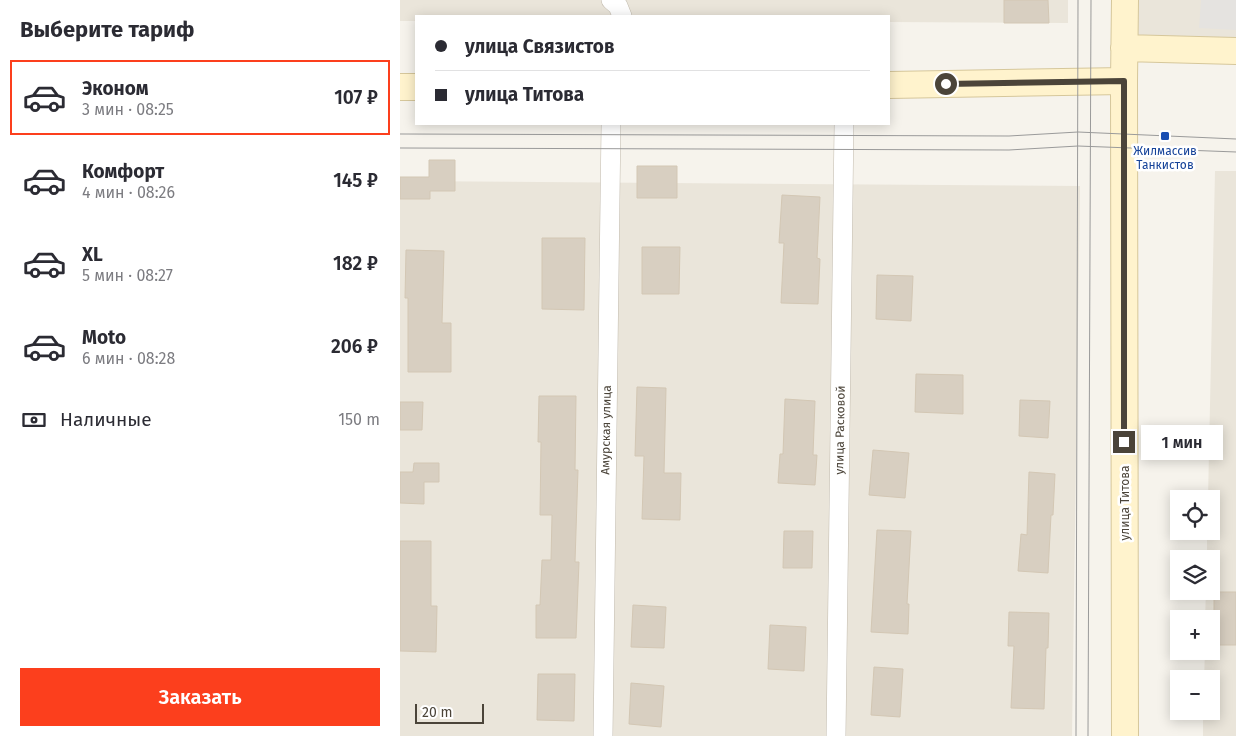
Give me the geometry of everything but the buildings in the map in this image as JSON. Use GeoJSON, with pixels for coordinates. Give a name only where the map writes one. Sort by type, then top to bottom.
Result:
{"type":"FeatureCollection","features":[{"type":"Feature","properties":{"kind":"street"},"geometry":{"type":"LineString","coordinates":[[612,0],[618,6],[622,15]]}},
{"type":"Feature","properties":{"kind":"street","name":"улица Титова"},"geometry":{"type":"LineString","coordinates":[[1125,0],[1125,736]]}},
{"type":"Feature","properties":{"kind":"street"},"geometry":{"type":"LineString","coordinates":[[1124,48],[1236,51]]}},
{"type":"Feature","properties":{"kind":"street"},"geometry":{"type":"LineString","coordinates":[[890,85],[1124,81]]}},
{"type":"Feature","properties":{"kind":"street"},"geometry":{"type":"LineString","coordinates":[[400,87],[415,88]]}},
{"type":"Feature","properties":{"kind":"street","name":"Амурская улица"},"geometry":{"type":"LineString","coordinates":[[603,736],[611,125]]}},
{"type":"Feature","properties":{"kind":"street","name":"улица Расковой"},"geometry":{"type":"LineString","coordinates":[[836,736],[844,125]]}},
{"type":"Feature","properties":{"kind":"shaded area"},"geometry":{"type":"Polygon","coordinates":[[[400,0],[1068,0],[1068,23],[890,22],[890,15],[415,15],[415,21],[400,21],[400,0]]]}},
{"type":"Feature","properties":{"kind":"shaded area"},"geometry":{"type":"Polygon","coordinates":[[[1125,0],[1236,0],[1236,51],[1124,48],[1125,0]]]}},
{"type":"Feature","properties":{"kind":"shaded area"},"geometry":{"type":"Polygon","coordinates":[[[1201,0],[1236,0],[1236,30],[1199,28],[1201,0]]]}},
{"type":"Feature","properties":{"kind":"shaded area"},"geometry":{"type":"Polygon","coordinates":[[[1215,171],[1236,171],[1236,736],[1203,736],[1203,720],[1220,720],[1220,670],[1204,670],[1205,660],[1220,660],[1220,610],[1205,610],[1206,600],[1220,600],[1220,550],[1207,550],[1207,540],[1220,540],[1220,490],[1208,490],[1215,171]]]}},
{"type":"Feature","properties":{"kind":"shaded area"},"geometry":{"type":"Polygon","coordinates":[[[400,181],[1080,186],[1072,736],[400,736],[400,181]]]}},
{"type":"Feature","properties":{"kind":"tram line"},"geometry":{"type":"LineString","coordinates":[[1076,736],[1078,0]]}},
{"type":"Feature","properties":{"kind":"tram line"},"geometry":{"type":"LineString","coordinates":[[1088,736],[1091,0]]}},
{"type":"Feature","properties":{"kind":"tram line"},"geometry":{"type":"LineString","coordinates":[[400,134],[1009,136],[1078,132],[1236,139]]}},
{"type":"Feature","properties":{"kind":"tram line"},"geometry":{"type":"LineString","coordinates":[[400,148],[1009,150],[1078,146],[1236,152]]}},
{"type":"Feature","properties":{"kind":"place","name":"Жилмассив Танкистов"},"geometry":{"type":"Point","coordinates":[1165,136]}},
{"type":"Feature","properties":{"kind":"route"},"geometry":{"type":"LineString","coordinates":[[946,84],[1124,81],[1124,442]]}}]}
